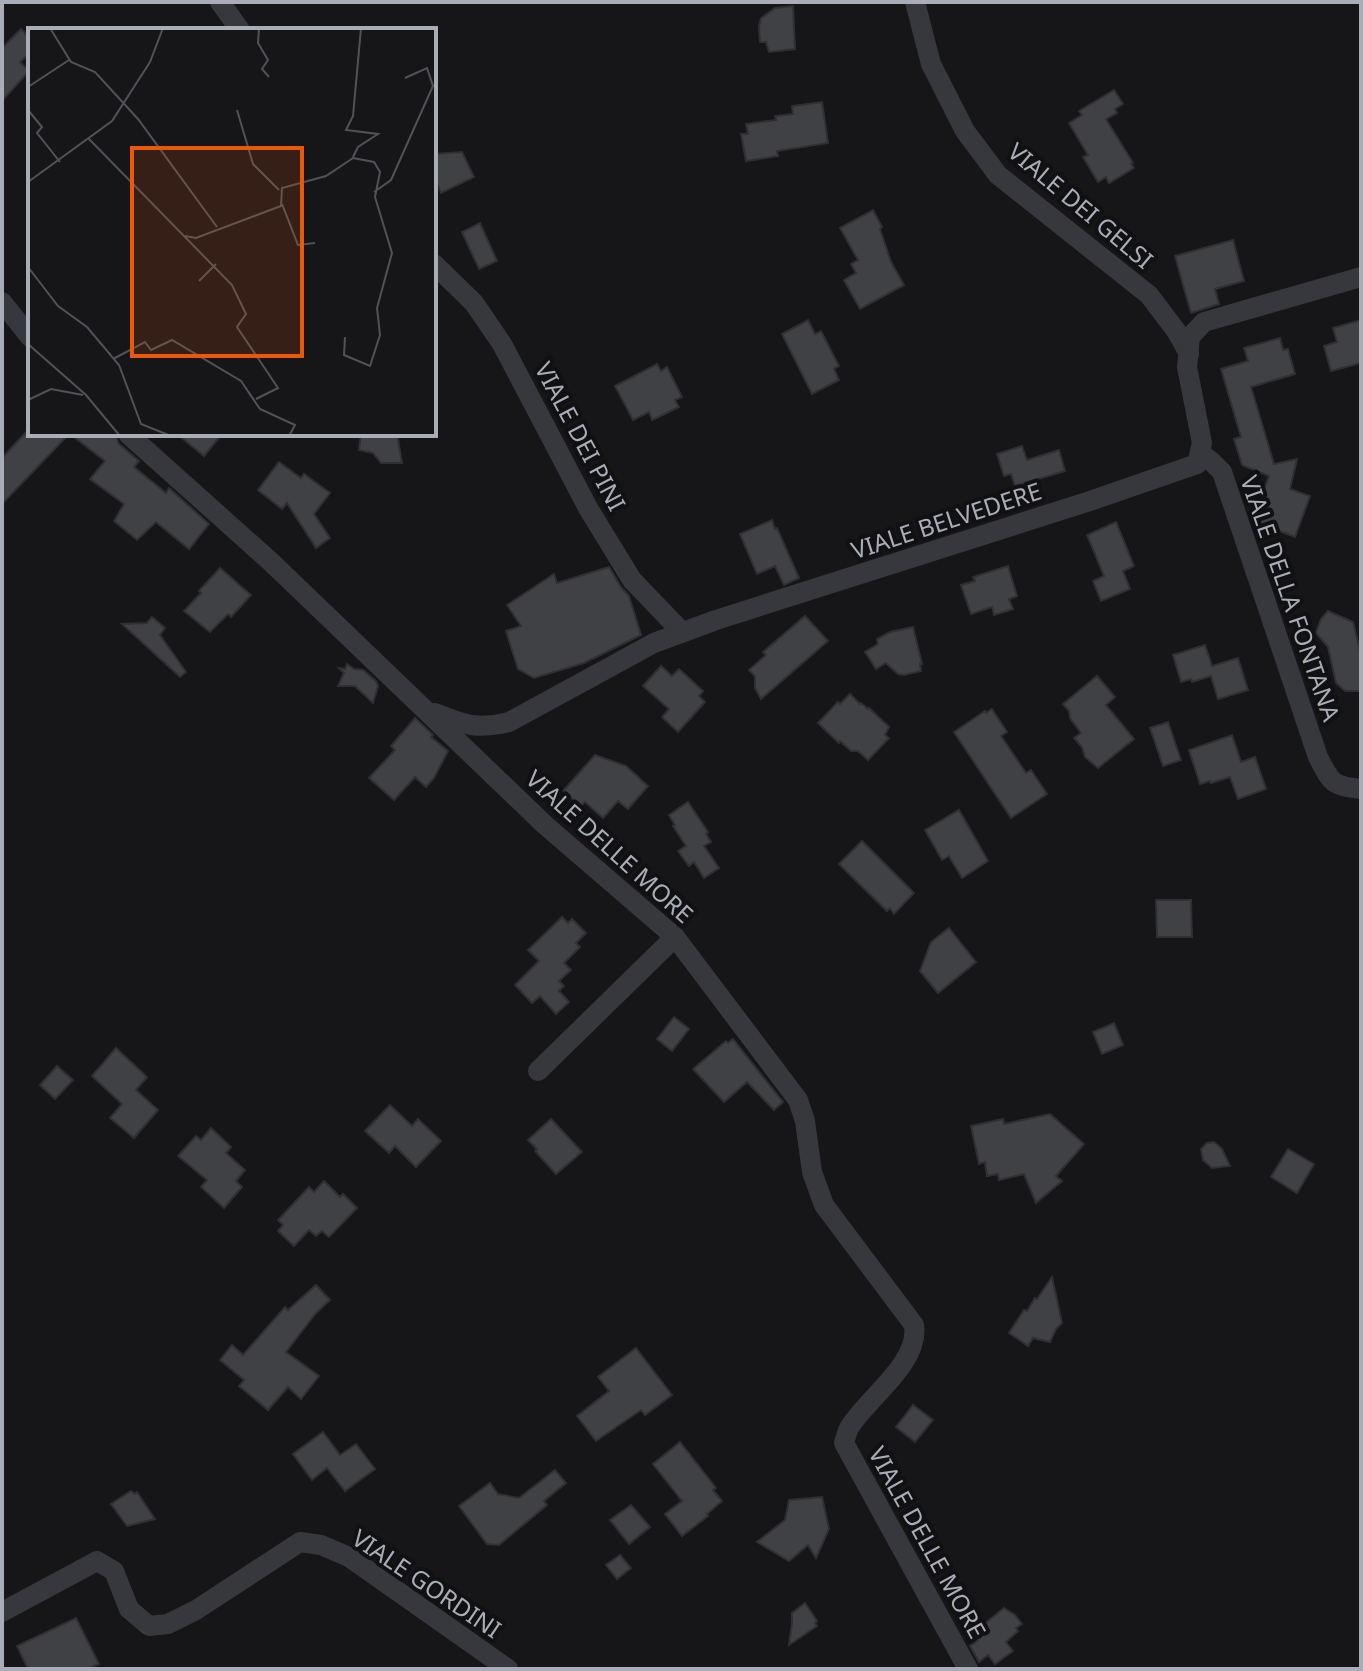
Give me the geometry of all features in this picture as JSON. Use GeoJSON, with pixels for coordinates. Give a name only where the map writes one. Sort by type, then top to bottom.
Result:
{"type":"FeatureCollection","features":[{"type":"Feature","properties":{"kind":"street"},"geometry":{"type":"LineString","coordinates":[[220,2],[239,28]]}},
{"type":"Feature","properties":{"kind":"street","name":"VIALE DEI GELSI"},"geometry":{"type":"LineString","coordinates":[[915,2],[931,64],[965,131],[998,175],[1149,295],[1177,332],[1189,354]]}},
{"type":"Feature","properties":{"kind":"street","name":"VIALE DEI PINI"},"geometry":{"type":"LineString","coordinates":[[436,266],[474,303],[502,344],[588,508],[632,580],[682,632]]}},
{"type":"Feature","properties":{"kind":"street"},"geometry":{"type":"LineString","coordinates":[[1200,453],[1202,443],[1187,367],[1190,337],[1204,322],[1361,277]]}},
{"type":"Feature","properties":{"kind":"street"},"geometry":{"type":"LineString","coordinates":[[2,302],[28,334]]}},
{"type":"Feature","properties":{"kind":"street","name":"VIALE DELLE MORE"},"geometry":{"type":"LineString","coordinates":[[130,436],[271,562],[545,825],[675,937],[798,1100],[805,1121],[812,1172],[824,1205],[914,1325],[910,1354],[849,1427],[844,1443],[968,1669]]}},
{"type":"Feature","properties":{"kind":"street","name":"VIALE BELVEDERE"},"geometry":{"type":"LineString","coordinates":[[424,709],[485,728],[509,722],[632,654],[682,632],[1157,478],[1197,464],[1200,453]]}},
{"type":"Feature","properties":{"kind":"street","name":"VIALE DELLA FONTANA"},"geometry":{"type":"LineString","coordinates":[[1200,453],[1222,472],[1318,757],[1331,781],[1361,789]]}},
{"type":"Feature","properties":{"kind":"street"},"geometry":{"type":"LineString","coordinates":[[538,1071],[675,937]]}},
{"type":"Feature","properties":{"kind":"street","name":"VIALE GORDINI"},"geometry":{"type":"LineString","coordinates":[[2,1612],[97,1561],[114,1571],[129,1609],[149,1626],[168,1624],[196,1610],[300,1542],[321,1545],[349,1557],[508,1669]]}},
{"type":"Feature","properties":{"kind":"building"},"geometry":{"type":"Polygon","coordinates":[[[793,6],[795,49],[769,52],[766,42],[760,42],[761,18],[775,8],[793,6]]]}},
{"type":"Feature","properties":{"kind":"building"},"geometry":{"type":"Polygon","coordinates":[[[21,29],[28,36],[28,55],[20,62],[28,72],[2,101],[2,45],[21,29]]]}},
{"type":"Feature","properties":{"kind":"building"},"geometry":{"type":"Polygon","coordinates":[[[1114,90],[1123,104],[1115,109],[1117,113],[1106,119],[1134,168],[1109,183],[1106,177],[1098,182],[1083,157],[1088,155],[1069,123],[1082,115],[1079,111],[1114,90]]]}},
{"type":"Feature","properties":{"kind":"building"},"geometry":{"type":"Polygon","coordinates":[[[822,102],[828,143],[777,151],[778,156],[746,161],[741,134],[748,134],[746,124],[793,114],[792,106],[822,102]]]}},
{"type":"Feature","properties":{"kind":"building"},"geometry":{"type":"Polygon","coordinates":[[[462,152],[474,177],[441,193],[436,182],[436,154],[462,152]]]}},
{"type":"Feature","properties":{"kind":"building"},"geometry":{"type":"Polygon","coordinates":[[[873,210],[882,227],[880,229],[891,262],[904,285],[860,309],[844,280],[856,273],[851,264],[858,260],[840,228],[873,210]]]}},
{"type":"Feature","properties":{"kind":"building"},"geometry":{"type":"Polygon","coordinates":[[[480,223],[497,261],[479,269],[462,232],[480,223]]]}},
{"type":"Feature","properties":{"kind":"building"},"geometry":{"type":"Polygon","coordinates":[[[1233,240],[1244,281],[1215,289],[1219,304],[1191,313],[1175,256],[1233,240]]]}},
{"type":"Feature","properties":{"kind":"building"},"geometry":{"type":"Polygon","coordinates":[[[808,320],[815,334],[821,331],[839,366],[834,369],[839,380],[812,394],[782,334],[808,320]]]}},
{"type":"Feature","properties":{"kind":"building"},"geometry":{"type":"Polygon","coordinates":[[[1361,320],[1361,363],[1331,371],[1324,346],[1337,342],[1333,328],[1361,320]]]}},
{"type":"Feature","properties":{"kind":"building"},"geometry":{"type":"Polygon","coordinates":[[[1280,338],[1283,350],[1288,349],[1295,374],[1251,387],[1274,464],[1297,459],[1290,489],[1310,496],[1295,537],[1277,530],[1271,537],[1264,538],[1257,535],[1249,511],[1256,510],[1269,476],[1242,465],[1234,439],[1241,437],[1221,369],[1248,361],[1244,348],[1280,338]]]}},
{"type":"Feature","properties":{"kind":"building"},"geometry":{"type":"Polygon","coordinates":[[[657,364],[661,371],[667,367],[682,397],[675,400],[679,407],[652,420],[649,412],[633,420],[615,386],[657,364]]]}},
{"type":"Feature","properties":{"kind":"building"},"geometry":{"type":"Polygon","coordinates":[[[28,430],[28,436],[67,436],[2,504],[2,458],[28,430]]]}},
{"type":"Feature","properties":{"kind":"building"},"geometry":{"type":"Polygon","coordinates":[[[73,436],[116,436],[119,444],[139,461],[134,467],[166,493],[169,488],[209,524],[189,549],[156,522],[137,540],[114,521],[124,504],[90,479],[105,461],[73,436]]]}},
{"type":"Feature","properties":{"kind":"building"},"geometry":{"type":"Polygon","coordinates":[[[179,436],[220,436],[204,456],[179,436]]]}},
{"type":"Feature","properties":{"kind":"building"},"geometry":{"type":"Polygon","coordinates":[[[361,436],[397,436],[402,463],[381,463],[373,453],[359,450],[361,436]]]}},
{"type":"Feature","properties":{"kind":"building"},"geometry":{"type":"Polygon","coordinates":[[[1022,446],[1027,460],[1059,450],[1065,471],[1015,486],[1011,474],[1004,476],[997,454],[1022,446]]]}},
{"type":"Feature","properties":{"kind":"building"},"geometry":{"type":"Polygon","coordinates":[[[279,462],[301,478],[304,474],[330,493],[314,514],[330,538],[316,548],[287,503],[282,509],[258,490],[279,462]]]}},
{"type":"Feature","properties":{"kind":"building"},"geometry":{"type":"Polygon","coordinates":[[[772,520],[799,578],[784,585],[775,566],[757,574],[740,534],[772,520]]]}},
{"type":"Feature","properties":{"kind":"building"},"geometry":{"type":"Polygon","coordinates":[[[1116,522],[1134,566],[1123,571],[1130,589],[1101,601],[1093,581],[1104,576],[1087,535],[1116,522]]]}},
{"type":"Feature","properties":{"kind":"building"},"geometry":{"type":"Polygon","coordinates":[[[1008,566],[1017,596],[1009,599],[1013,609],[994,615],[992,607],[971,614],[961,585],[975,581],[973,577],[1008,566]]]}},
{"type":"Feature","properties":{"kind":"building"},"geometry":{"type":"Polygon","coordinates":[[[609,567],[629,596],[641,635],[584,663],[534,678],[518,669],[506,631],[521,626],[507,605],[554,574],[557,583],[609,567]]]}},
{"type":"Feature","properties":{"kind":"building"},"geometry":{"type":"Polygon","coordinates":[[[220,568],[251,595],[231,617],[228,614],[210,632],[184,611],[220,568]]]}},
{"type":"Feature","properties":{"kind":"building"},"geometry":{"type":"Polygon","coordinates":[[[1328,611],[1353,622],[1361,655],[1361,691],[1345,691],[1336,683],[1328,647],[1316,633],[1328,611]]]}},
{"type":"Feature","properties":{"kind":"building"},"geometry":{"type":"Polygon","coordinates":[[[805,616],[828,641],[761,699],[755,688],[755,676],[749,670],[766,655],[763,652],[805,616]]]}},
{"type":"Feature","properties":{"kind":"building"},"geometry":{"type":"Polygon","coordinates":[[[152,617],[165,628],[160,635],[186,672],[180,677],[122,624],[147,623],[152,617]]]}},
{"type":"Feature","properties":{"kind":"building"},"geometry":{"type":"Polygon","coordinates":[[[913,627],[921,671],[898,674],[886,663],[876,669],[865,652],[878,644],[877,639],[890,632],[913,627]]]}},
{"type":"Feature","properties":{"kind":"building"},"geometry":{"type":"Polygon","coordinates":[[[1205,645],[1212,666],[1238,658],[1248,690],[1218,699],[1211,676],[1181,682],[1173,655],[1205,645]]]}},
{"type":"Feature","properties":{"kind":"building"},"geometry":{"type":"Polygon","coordinates":[[[347,664],[363,670],[376,681],[378,686],[373,703],[355,686],[338,686],[344,673],[339,668],[345,669],[347,664]]]}},
{"type":"Feature","properties":{"kind":"building"},"geometry":{"type":"Polygon","coordinates":[[[661,666],[672,676],[679,669],[703,691],[699,696],[705,702],[678,732],[662,717],[669,709],[643,686],[661,666]]]}},
{"type":"Feature","properties":{"kind":"building"},"geometry":{"type":"Polygon","coordinates":[[[1097,676],[1115,697],[1106,705],[1134,739],[1098,768],[1085,757],[1082,747],[1074,738],[1081,733],[1063,704],[1097,676]]]}},
{"type":"Feature","properties":{"kind":"building"},"geometry":{"type":"Polygon","coordinates":[[[850,694],[889,727],[885,735],[889,738],[868,760],[858,751],[851,751],[839,743],[818,723],[850,694]]]}},
{"type":"Feature","properties":{"kind":"building"},"geometry":{"type":"Polygon","coordinates":[[[992,709],[1007,732],[1001,736],[1026,773],[1031,770],[1047,794],[1011,818],[954,732],[992,709]]]}},
{"type":"Feature","properties":{"kind":"building"},"geometry":{"type":"Polygon","coordinates":[[[415,718],[448,751],[426,787],[415,777],[394,800],[369,778],[395,750],[391,746],[415,718]]]}},
{"type":"Feature","properties":{"kind":"building"},"geometry":{"type":"Polygon","coordinates":[[[1168,722],[1181,760],[1163,766],[1150,728],[1168,722]]]}},
{"type":"Feature","properties":{"kind":"building"},"geometry":{"type":"Polygon","coordinates":[[[1232,735],[1241,762],[1255,757],[1266,789],[1238,799],[1230,777],[1200,784],[1189,750],[1232,735]]]}},
{"type":"Feature","properties":{"kind":"building"},"geometry":{"type":"Polygon","coordinates":[[[595,755],[626,766],[648,786],[628,809],[618,801],[603,818],[585,802],[581,806],[563,791],[595,755]]]}},
{"type":"Feature","properties":{"kind":"building"},"geometry":{"type":"Polygon","coordinates":[[[688,802],[708,832],[706,834],[711,842],[704,846],[719,868],[704,878],[694,862],[689,866],[678,851],[686,846],[669,815],[688,802]]]}},
{"type":"Feature","properties":{"kind":"building"},"geometry":{"type":"Polygon","coordinates":[[[959,810],[988,861],[962,878],[949,856],[942,860],[925,830],[959,810]]]}},
{"type":"Feature","properties":{"kind":"building"},"geometry":{"type":"Polygon","coordinates":[[[862,841],[914,893],[894,914],[890,908],[887,911],[839,864],[862,841]]]}},
{"type":"Feature","properties":{"kind":"building"},"geometry":{"type":"Polygon","coordinates":[[[1156,900],[1191,900],[1192,937],[1157,937],[1156,900]]]}},
{"type":"Feature","properties":{"kind":"building"},"geometry":{"type":"Polygon","coordinates":[[[562,917],[568,923],[572,919],[586,933],[576,943],[580,947],[564,963],[571,970],[559,981],[564,986],[559,991],[569,1002],[556,1014],[540,996],[532,1003],[515,985],[539,961],[528,950],[562,917]]]}},
{"type":"Feature","properties":{"kind":"building"},"geometry":{"type":"Polygon","coordinates":[[[949,928],[976,962],[938,993],[920,971],[931,942],[949,928]]]}},
{"type":"Feature","properties":{"kind":"building"},"geometry":{"type":"Polygon","coordinates":[[[674,1017],[689,1029],[672,1051],[657,1039],[674,1017]]]}},
{"type":"Feature","properties":{"kind":"building"},"geometry":{"type":"Polygon","coordinates":[[[1114,1023],[1123,1045],[1102,1054],[1093,1032],[1114,1023]]]}},
{"type":"Feature","properties":{"kind":"building"},"geometry":{"type":"Polygon","coordinates":[[[733,1039],[783,1102],[774,1110],[747,1082],[724,1102],[693,1069],[726,1041],[728,1043],[733,1039]]]}},
{"type":"Feature","properties":{"kind":"building"},"geometry":{"type":"Polygon","coordinates":[[[116,1048],[147,1077],[136,1090],[158,1110],[134,1138],[110,1118],[122,1104],[92,1076],[116,1048]]]}},
{"type":"Feature","properties":{"kind":"building"},"geometry":{"type":"Polygon","coordinates":[[[57,1066],[73,1080],[55,1099],[40,1085],[57,1066]]]}},
{"type":"Feature","properties":{"kind":"building"},"geometry":{"type":"Polygon","coordinates":[[[390,1105],[412,1126],[418,1119],[441,1141],[416,1167],[395,1146],[389,1153],[365,1131],[390,1105]]]}},
{"type":"Feature","properties":{"kind":"building"},"geometry":{"type":"Polygon","coordinates":[[[1050,1114],[1084,1144],[1056,1176],[1062,1181],[1036,1203],[1024,1174],[999,1180],[998,1174],[987,1176],[985,1162],[979,1164],[971,1126],[1003,1119],[1004,1124],[1050,1114]]]}},
{"type":"Feature","properties":{"kind":"building"},"geometry":{"type":"Polygon","coordinates":[[[551,1119],[582,1152],[556,1174],[528,1140],[551,1119]]]}},
{"type":"Feature","properties":{"kind":"building"},"geometry":{"type":"Polygon","coordinates":[[[211,1128],[231,1147],[226,1153],[245,1170],[236,1181],[242,1187],[224,1208],[201,1187],[207,1180],[178,1156],[196,1136],[201,1140],[211,1128]]]}},
{"type":"Feature","properties":{"kind":"building"},"geometry":{"type":"Polygon","coordinates":[[[1214,1142],[1222,1149],[1230,1166],[1212,1168],[1203,1160],[1201,1149],[1207,1143],[1214,1142]]]}},
{"type":"Feature","properties":{"kind":"building"},"geometry":{"type":"Polygon","coordinates":[[[1288,1149],[1314,1164],[1297,1193],[1271,1177],[1288,1149]]]}},
{"type":"Feature","properties":{"kind":"building"},"geometry":{"type":"Polygon","coordinates":[[[324,1181],[357,1208],[329,1237],[322,1231],[316,1236],[309,1230],[294,1246],[278,1231],[283,1225],[278,1220],[309,1187],[314,1192],[324,1181]]]}},
{"type":"Feature","properties":{"kind":"building"},"geometry":{"type":"Polygon","coordinates":[[[1052,1277],[1062,1323],[1050,1342],[1033,1338],[1028,1346],[1009,1333],[1052,1277]]]}},
{"type":"Feature","properties":{"kind":"building"},"geometry":{"type":"Polygon","coordinates":[[[316,1285],[330,1300],[286,1352],[319,1376],[301,1399],[288,1387],[268,1410],[239,1386],[244,1380],[220,1360],[232,1345],[243,1355],[285,1307],[288,1310],[316,1285]]]}},
{"type":"Feature","properties":{"kind":"building"},"geometry":{"type":"Polygon","coordinates":[[[636,1348],[672,1395],[645,1415],[641,1410],[596,1441],[577,1416],[609,1391],[598,1377],[636,1348]]]}},
{"type":"Feature","properties":{"kind":"building"},"geometry":{"type":"Polygon","coordinates":[[[913,1405],[933,1420],[915,1442],[896,1427],[913,1405]]]}},
{"type":"Feature","properties":{"kind":"building"},"geometry":{"type":"Polygon","coordinates":[[[323,1432],[340,1455],[356,1444],[375,1469],[345,1491],[327,1468],[312,1480],[293,1454],[323,1432]]]}},
{"type":"Feature","properties":{"kind":"building"},"geometry":{"type":"Polygon","coordinates":[[[680,1442],[716,1488],[713,1490],[722,1501],[682,1536],[665,1514],[682,1501],[653,1464],[680,1442]]]}},
{"type":"Feature","properties":{"kind":"building"},"geometry":{"type":"Polygon","coordinates":[[[555,1470],[566,1483],[544,1501],[547,1505],[499,1545],[487,1544],[459,1506],[490,1483],[498,1494],[519,1498],[555,1470]]]}},
{"type":"Feature","properties":{"kind":"building"},"geometry":{"type":"Polygon","coordinates":[[[131,1491],[137,1492],[155,1519],[127,1526],[111,1504],[131,1491]]]}},
{"type":"Feature","properties":{"kind":"building"},"geometry":{"type":"Polygon","coordinates":[[[822,1497],[829,1529],[816,1558],[808,1545],[789,1561],[757,1542],[785,1520],[789,1500],[822,1497]]]}},
{"type":"Feature","properties":{"kind":"building"},"geometry":{"type":"Polygon","coordinates":[[[631,1505],[650,1527],[629,1544],[610,1520],[631,1505]]]}},
{"type":"Feature","properties":{"kind":"building"},"geometry":{"type":"Polygon","coordinates":[[[620,1555],[631,1568],[617,1579],[606,1565],[620,1555]]]}},
{"type":"Feature","properties":{"kind":"building"},"geometry":{"type":"Polygon","coordinates":[[[805,1603],[817,1626],[789,1645],[792,1613],[805,1603]]]}},
{"type":"Feature","properties":{"kind":"building"},"geometry":{"type":"Polygon","coordinates":[[[1004,1608],[1022,1624],[1006,1642],[1013,1651],[995,1664],[988,1655],[979,1662],[970,1646],[978,1640],[973,1633],[1004,1608]]]}},
{"type":"Feature","properties":{"kind":"building"},"geometry":{"type":"Polygon","coordinates":[[[76,1618],[99,1664],[87,1669],[28,1669],[17,1646],[76,1618]]]}}]}
